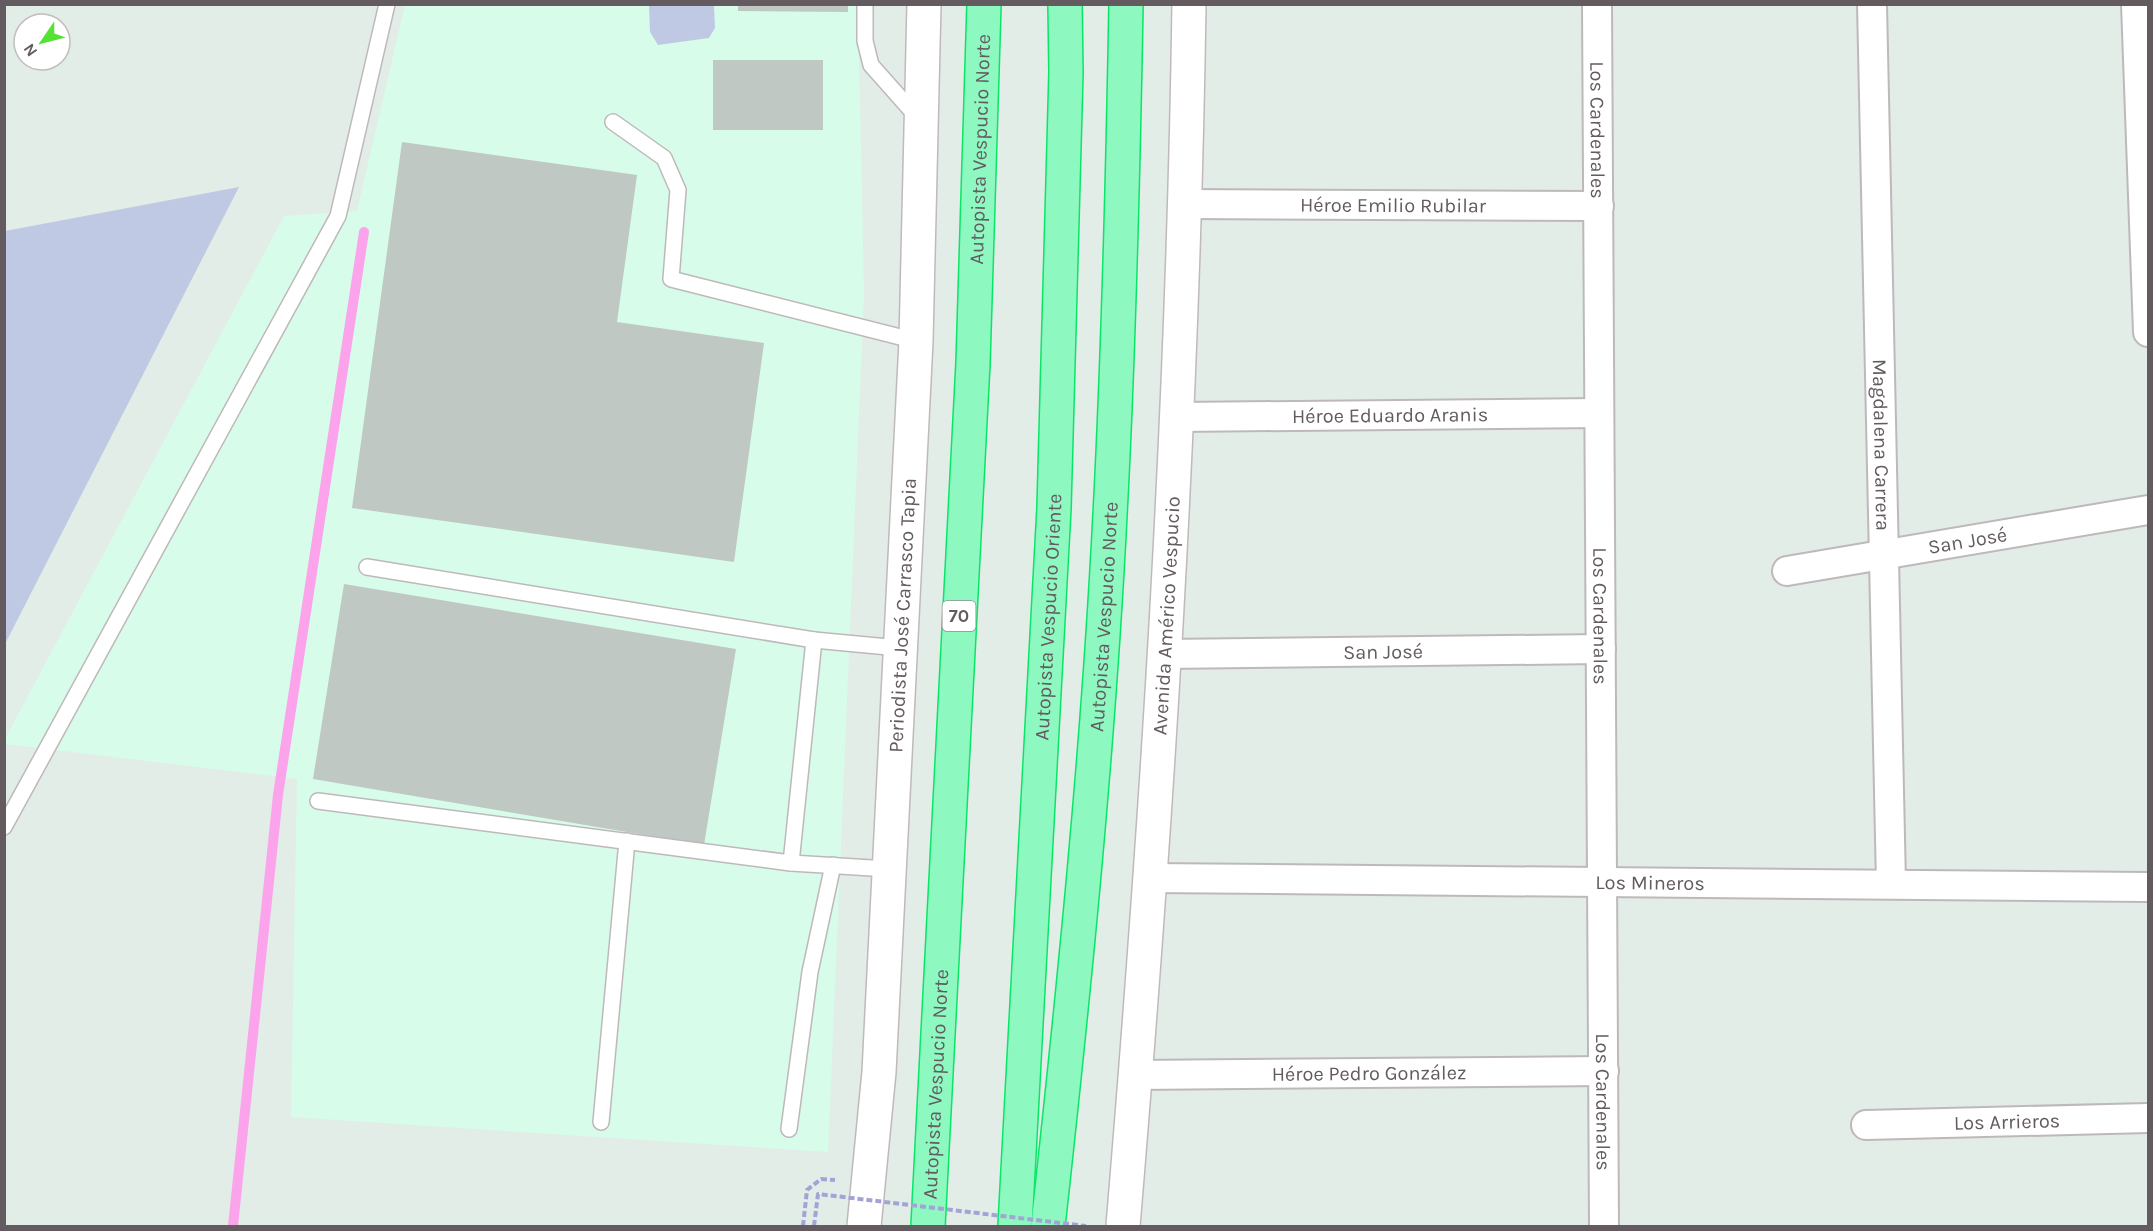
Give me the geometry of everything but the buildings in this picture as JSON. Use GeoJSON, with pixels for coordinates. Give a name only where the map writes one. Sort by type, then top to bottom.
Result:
{"type":"FeatureCollection","features":[{"type":"Feature","properties":{"kind":"highway","name":"Autopista Vespucio Norte"},"geometry":{"type":"LineString","coordinates":[[928,1227],[973,363],[984,4]]}},
{"type":"Feature","properties":{"kind":"highway","name":"Autopista Vespucio Oriente"},"geometry":{"type":"LineString","coordinates":[[1015,1227],[1054,508],[1066,72],[1065,4]]}},
{"type":"Feature","properties":{"kind":"highway","name":"Autopista Vespucio Norte"},"geometry":{"type":"LineString","coordinates":[[1048,1227],[1077,958],[1110,518],[1121,285],[1126,4]]}},
{"type":"Feature","properties":{"kind":"main road","name":"Periodista José Carrasco Tapia"},"geometry":{"type":"LineString","coordinates":[[864,1227],[879,1072],[915,341],[924,4]]}},
{"type":"Feature","properties":{"kind":"main road","name":"Avenida Américo Vespucio"},"geometry":{"type":"LineString","coordinates":[[1123,1227],[1150,878],[1179,417],[1186,204],[1189,4]]}},
{"type":"Feature","properties":{"kind":"street","name":"Los Cardenales"},"geometry":{"type":"LineString","coordinates":[[1597,4],[1604,1227]]}},
{"type":"Feature","properties":{"kind":"street","name":"Magdalena Carrera"},"geometry":{"type":"LineString","coordinates":[[1872,4],[1891,884]]}},
{"type":"Feature","properties":{"kind":"street"},"geometry":{"type":"LineString","coordinates":[[2136,4],[2148,332]]}},
{"type":"Feature","properties":{"kind":"street","name":"Héroe Emilio Rubilar"},"geometry":{"type":"LineString","coordinates":[[1186,204],[1599,206]]}},
{"type":"Feature","properties":{"kind":"street","name":"Héroe Eduardo Aranis"},"geometry":{"type":"LineString","coordinates":[[1179,417],[1599,413]]}},
{"type":"Feature","properties":{"kind":"street","name":"San José"},"geometry":{"type":"LineString","coordinates":[[1787,571],[2148,510]]}},
{"type":"Feature","properties":{"kind":"street","name":"San José"},"geometry":{"type":"LineString","coordinates":[[1164,654],[1601,649]]}},
{"type":"Feature","properties":{"kind":"street","name":"Los Mineros"},"geometry":{"type":"LineString","coordinates":[[1150,878],[2148,888]]}},
{"type":"Feature","properties":{"kind":"street","name":"Héroe Pedro González"},"geometry":{"type":"LineString","coordinates":[[1135,1075],[1604,1071]]}},
{"type":"Feature","properties":{"kind":"street","name":"Los Arrieros"},"geometry":{"type":"LineString","coordinates":[[1866,1125],[2148,1118]]}},
{"type":"Feature","properties":{"kind":"lane"},"geometry":{"type":"LineString","coordinates":[[4,827],[338,216],[387,4]]}},
{"type":"Feature","properties":{"kind":"lane"},"geometry":{"type":"LineString","coordinates":[[865,4],[865,41],[871,64],[922,122]]}},
{"type":"Feature","properties":{"kind":"lane"},"geometry":{"type":"LineString","coordinates":[[613,122],[664,158],[678,190],[671,279],[915,341]]}},
{"type":"Feature","properties":{"kind":"lane"},"geometry":{"type":"LineString","coordinates":[[367,567],[814,640],[899,648]]}},
{"type":"Feature","properties":{"kind":"lane"},"geometry":{"type":"LineString","coordinates":[[791,864],[814,640]]}},
{"type":"Feature","properties":{"kind":"lane"},"geometry":{"type":"LineString","coordinates":[[318,801],[791,864],[888,868]]}},
{"type":"Feature","properties":{"kind":"lane"},"geometry":{"type":"LineString","coordinates":[[601,1122],[627,841]]}},
{"type":"Feature","properties":{"kind":"lane"},"geometry":{"type":"LineString","coordinates":[[789,1129],[810,972],[833,864]]}},
{"type":"Feature","properties":{"kind":"path"},"geometry":{"type":"LineString","coordinates":[[803,1227],[807,1190]]}},
{"type":"Feature","properties":{"kind":"path"},"geometry":{"type":"LineString","coordinates":[[814,1227],[818,1194],[1086,1227]]}},
{"type":"Feature","properties":{"kind":"shaded area"},"geometry":{"type":"Polygon","coordinates":[[[405,5],[858,5],[864,295],[828,1152],[291,1117],[297,779],[5,744],[5,739],[284,216],[357,211],[405,5]]]}},
{"type":"Feature","properties":{"kind":"shaded area"},"geometry":{"type":"Polygon","coordinates":[[[649,5],[714,5],[715,28],[709,38],[658,45],[650,32],[649,5]]]}},
{"type":"Feature","properties":{"kind":"shaded area"},"geometry":{"type":"Polygon","coordinates":[[[239,187],[5,644],[5,231],[239,187]]]}},
{"type":"Feature","properties":{"kind":"waterway"},"geometry":{"type":"LineString","coordinates":[[233,1226],[278,795],[364,232]]}}]}
